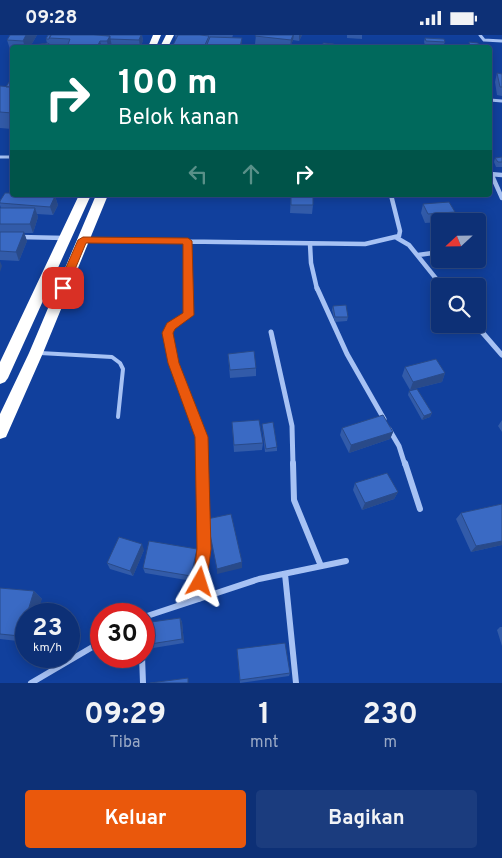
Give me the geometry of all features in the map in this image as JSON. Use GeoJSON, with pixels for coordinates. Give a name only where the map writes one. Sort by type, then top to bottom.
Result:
{"type":"FeatureCollection","features":[{"type":"Feature","properties":{"kind":"highway"},"geometry":{"type":"LineString","coordinates":[[0,379],[85,197]]}},
{"type":"Feature","properties":{"kind":"highway"},"geometry":{"type":"LineString","coordinates":[[0,432],[36,353],[101,197]]}},
{"type":"Feature","properties":{"kind":"street"},"geometry":{"type":"LineString","coordinates":[[480,35],[484,40],[502,41]]}},
{"type":"Feature","properties":{"kind":"street"},"geometry":{"type":"LineString","coordinates":[[492,177],[502,198]]}},
{"type":"Feature","properties":{"kind":"street"},"geometry":{"type":"LineString","coordinates":[[392,197],[400,231],[397,238]]}},
{"type":"Feature","properties":{"kind":"street"},"geometry":{"type":"LineString","coordinates":[[9,237],[66,238]]}},
{"type":"Feature","properties":{"kind":"street"},"geometry":{"type":"LineString","coordinates":[[83,240],[365,244],[397,238],[409,245],[436,278]]}},
{"type":"Feature","properties":{"kind":"street"},"geometry":{"type":"LineString","coordinates":[[188,241],[189,315],[171,326],[168,333],[174,363],[202,437],[204,549],[199,599]]}},
{"type":"Feature","properties":{"kind":"street"},"geometry":{"type":"LineString","coordinates":[[310,244],[311,263],[318,292],[347,354],[399,446],[420,509]]}},
{"type":"Feature","properties":{"kind":"street"},"geometry":{"type":"LineString","coordinates":[[418,255],[431,253]]}},
{"type":"Feature","properties":{"kind":"street"},"geometry":{"type":"LineString","coordinates":[[271,332],[292,426],[294,499],[321,566]]}},
{"type":"Feature","properties":{"kind":"street"},"geometry":{"type":"LineString","coordinates":[[483,333],[502,355]]}},
{"type":"Feature","properties":{"kind":"street"},"geometry":{"type":"LineString","coordinates":[[155,613],[259,579],[346,561]]}},
{"type":"Feature","properties":{"kind":"street"},"geometry":{"type":"LineString","coordinates":[[285,574],[296,683]]}},
{"type":"Feature","properties":{"kind":"street"},"geometry":{"type":"LineString","coordinates":[[31,683],[90,648]]}},
{"type":"Feature","properties":{"kind":"street"},"geometry":{"type":"LineString","coordinates":[[142,668],[143,683]]}},
{"type":"Feature","properties":{"kind":"lane"},"geometry":{"type":"LineString","coordinates":[[36,353],[112,357],[116,359],[123,369],[118,417]]}},
{"type":"Feature","properties":{"kind":"building"},"geometry":{"type":"Polygon","coordinates":[[[10,35],[26,35],[23,41],[7,40],[10,35]]]}},
{"type":"Feature","properties":{"kind":"building"},"geometry":{"type":"Polygon","coordinates":[[[51,35],[110,36],[107,41],[100,41],[98,45],[68,45],[70,39],[49,38],[51,35]]]}},
{"type":"Feature","properties":{"kind":"building"},"geometry":{"type":"Polygon","coordinates":[[[102,35],[141,35],[139,40],[110,39],[110,36],[102,35]]]}},
{"type":"Feature","properties":{"kind":"building"},"geometry":{"type":"Polygon","coordinates":[[[178,35],[209,36],[205,45],[173,45],[178,35]]]}},
{"type":"Feature","properties":{"kind":"building"},"geometry":{"type":"Polygon","coordinates":[[[256,35],[293,35],[291,40],[256,35]]]}},
{"type":"Feature","properties":{"kind":"building"},"geometry":{"type":"Polygon","coordinates":[[[210,37],[242,38],[240,45],[207,45],[210,37]]]}},
{"type":"Feature","properties":{"kind":"building"},"geometry":{"type":"Polygon","coordinates":[[[425,38],[444,39],[445,42],[426,41],[425,38]]]}},
{"type":"Feature","properties":{"kind":"building"},"geometry":{"type":"Polygon","coordinates":[[[469,42],[478,43],[479,45],[470,45],[469,42]]]}},
{"type":"Feature","properties":{"kind":"building"},"geometry":{"type":"Polygon","coordinates":[[[48,43],[49,45],[33,45],[48,43]]]}},
{"type":"Feature","properties":{"kind":"building"},"geometry":{"type":"Polygon","coordinates":[[[323,43],[334,44],[334,45],[323,45],[323,43]]]}},
{"type":"Feature","properties":{"kind":"building"},"geometry":{"type":"Polygon","coordinates":[[[497,73],[502,74],[502,87],[500,87],[497,73]]]}},
{"type":"Feature","properties":{"kind":"building"},"geometry":{"type":"Polygon","coordinates":[[[0,86],[10,87],[10,113],[0,112],[0,86]]]}},
{"type":"Feature","properties":{"kind":"building"},"geometry":{"type":"Polygon","coordinates":[[[502,157],[502,162],[498,162],[495,158],[502,157]]]}},
{"type":"Feature","properties":{"kind":"building"},"geometry":{"type":"Polygon","coordinates":[[[5,193],[10,193],[10,197],[55,197],[50,207],[0,203],[5,193]]]}},
{"type":"Feature","properties":{"kind":"building"},"geometry":{"type":"Polygon","coordinates":[[[291,197],[313,197],[313,205],[291,205],[291,197]]]}},
{"type":"Feature","properties":{"kind":"building"},"geometry":{"type":"Polygon","coordinates":[[[449,202],[455,212],[428,214],[423,204],[449,202]]]}},
{"type":"Feature","properties":{"kind":"building"},"geometry":{"type":"Polygon","coordinates":[[[0,208],[35,208],[30,224],[0,224],[0,208]]]}},
{"type":"Feature","properties":{"kind":"building"},"geometry":{"type":"Polygon","coordinates":[[[0,232],[24,232],[16,252],[0,251],[0,232]]]}},
{"type":"Feature","properties":{"kind":"building"},"geometry":{"type":"Polygon","coordinates":[[[346,305],[348,317],[335,317],[333,306],[346,305]]]}},
{"type":"Feature","properties":{"kind":"building"},"geometry":{"type":"Polygon","coordinates":[[[254,351],[256,368],[230,370],[228,354],[254,351]]]}},
{"type":"Feature","properties":{"kind":"building"},"geometry":{"type":"Polygon","coordinates":[[[436,359],[445,373],[413,382],[405,367],[436,359]]]}},
{"type":"Feature","properties":{"kind":"building"},"geometry":{"type":"Polygon","coordinates":[[[417,389],[432,413],[424,416],[409,391],[417,389]]]}},
{"type":"Feature","properties":{"kind":"building"},"geometry":{"type":"Polygon","coordinates":[[[383,415],[393,432],[351,445],[342,428],[383,415]]]}},
{"type":"Feature","properties":{"kind":"building"},"geometry":{"type":"Polygon","coordinates":[[[259,420],[263,443],[234,445],[232,422],[259,420]]]}},
{"type":"Feature","properties":{"kind":"building"},"geometry":{"type":"Polygon","coordinates":[[[273,422],[277,447],[266,449],[262,424],[273,422]]]}},
{"type":"Feature","properties":{"kind":"building"},"geometry":{"type":"Polygon","coordinates":[[[387,473],[398,492],[365,503],[355,483],[387,473]]]}},
{"type":"Feature","properties":{"kind":"building"},"geometry":{"type":"Polygon","coordinates":[[[502,504],[502,541],[476,546],[461,513],[502,504]]]}},
{"type":"Feature","properties":{"kind":"building"},"geometry":{"type":"Polygon","coordinates":[[[231,514],[242,562],[217,569],[207,519],[231,514]]]}},
{"type":"Feature","properties":{"kind":"building"},"geometry":{"type":"Polygon","coordinates":[[[119,537],[142,544],[130,571],[107,563],[119,537]]]}},
{"type":"Feature","properties":{"kind":"building"},"geometry":{"type":"Polygon","coordinates":[[[149,541],[197,549],[191,576],[143,568],[149,541]]]}},
{"type":"Feature","properties":{"kind":"building"},"geometry":{"type":"Polygon","coordinates":[[[0,588],[34,591],[30,603],[15,603],[15,636],[0,634],[0,588]]]}},
{"type":"Feature","properties":{"kind":"building"},"geometry":{"type":"Polygon","coordinates":[[[180,618],[182,639],[155,643],[155,621],[180,618]]]}},
{"type":"Feature","properties":{"kind":"building"},"geometry":{"type":"Polygon","coordinates":[[[285,643],[290,673],[240,680],[237,649],[285,643]]]}},
{"type":"Feature","properties":{"kind":"building"},"geometry":{"type":"Polygon","coordinates":[[[188,678],[188,683],[150,683],[188,678]]]}},
{"type":"Feature","properties":{"kind":"route"},"geometry":{"type":"LineString","coordinates":[[63,288],[83,240],[188,241],[189,315],[171,326],[168,333],[169,348],[202,437],[204,549],[200,582]]}}]}
